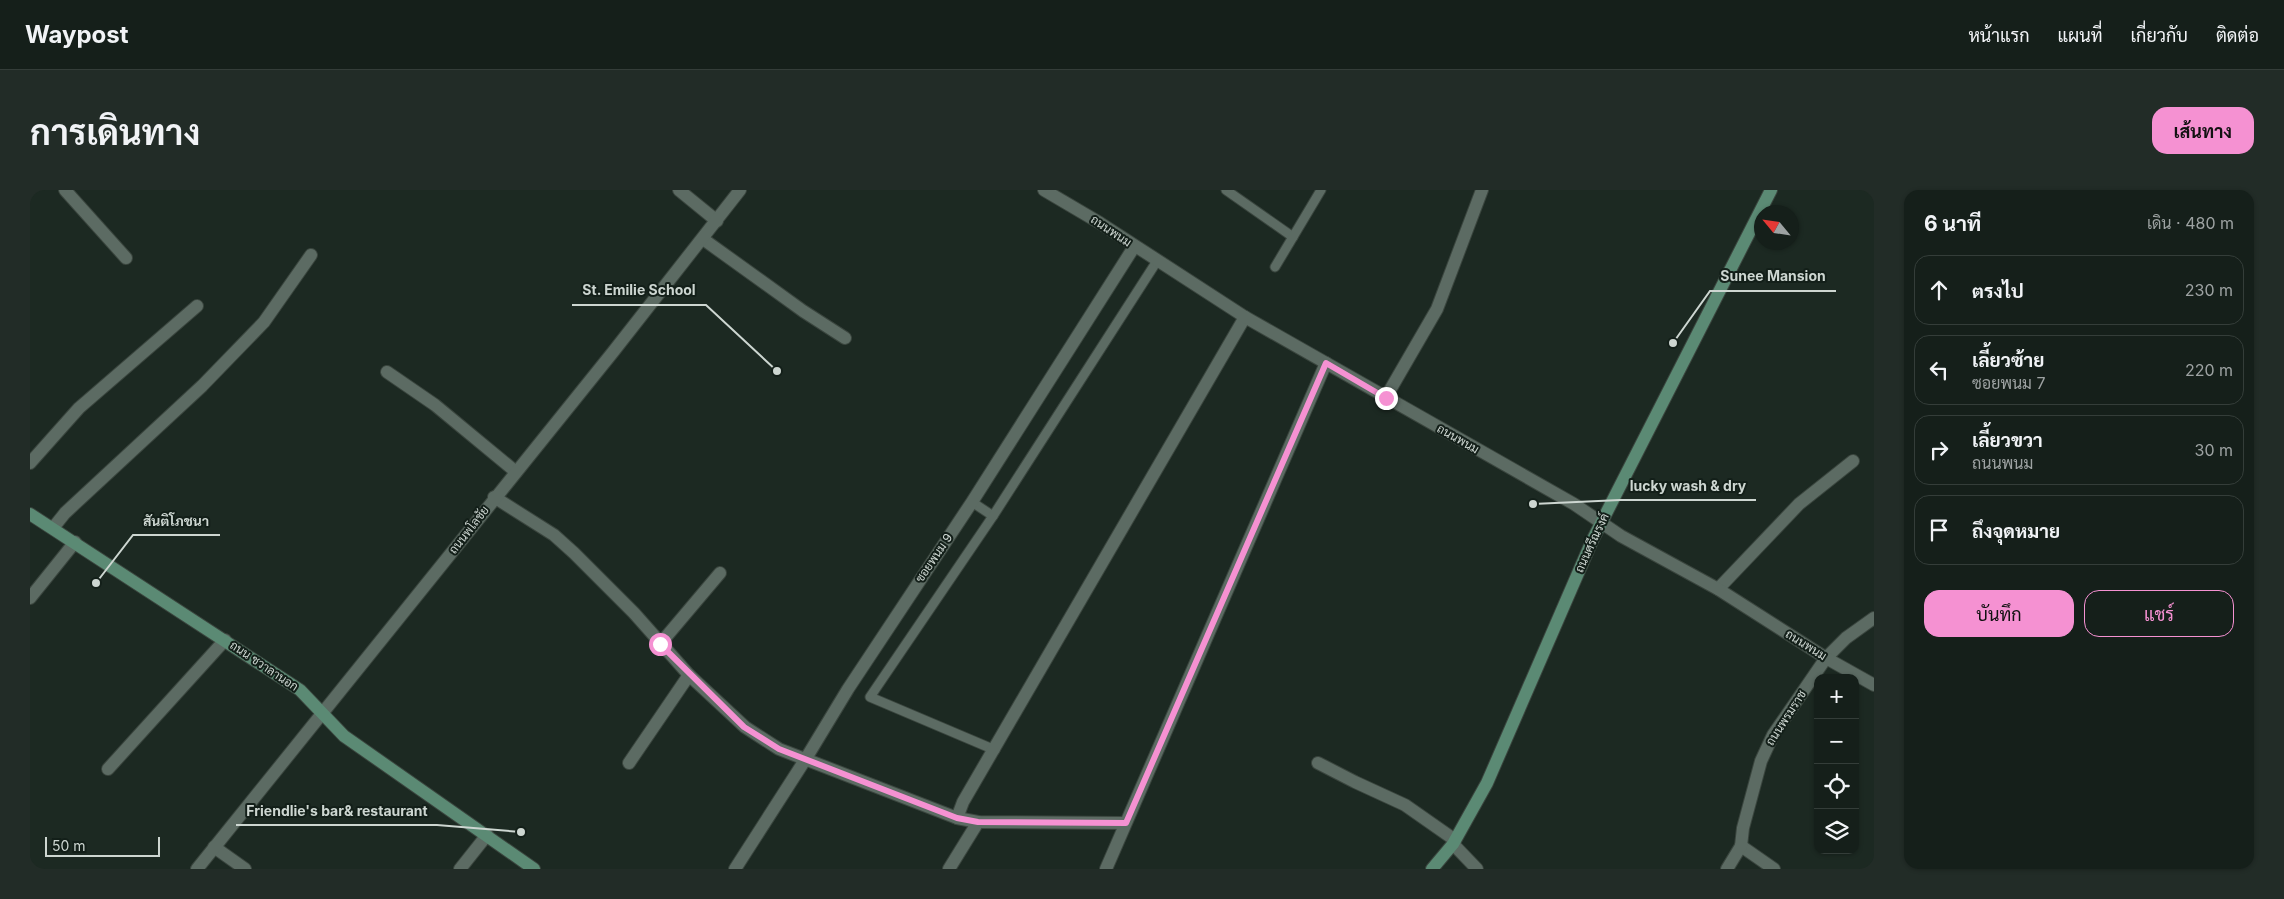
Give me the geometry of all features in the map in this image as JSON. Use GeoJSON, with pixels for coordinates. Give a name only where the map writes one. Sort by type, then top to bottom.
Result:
{"type":"FeatureCollection","features":[{"type":"Feature","properties":{"kind":"main road","name":"ถนนศรีณรงค์"},"geometry":{"type":"LineString","coordinates":[[1432,869],[1454,842],[1487,783],[1601,522],[1771,190]]}},
{"type":"Feature","properties":{"kind":"main road","name":"ถนน ชวาลานอก"},"geometry":{"type":"LineString","coordinates":[[30,514],[300,690],[344,736],[534,869]]}},
{"type":"Feature","properties":{"kind":"street"},"geometry":{"type":"LineString","coordinates":[[65,190],[126,258]]}},
{"type":"Feature","properties":{"kind":"street"},"geometry":{"type":"LineString","coordinates":[[679,190],[717,221]]}},
{"type":"Feature","properties":{"kind":"street","name":"ถนนพโลชัย"},"geometry":{"type":"LineString","coordinates":[[197,869],[704,239],[740,190]]}},
{"type":"Feature","properties":{"kind":"street","name":"ถนนพนม"},"geometry":{"type":"LineString","coordinates":[[1044,190],[1100,223],[1134,247],[1245,317],[1574,504],[1621,536],[1718,589],[1826,658],[1874,684]]}},
{"type":"Feature","properties":{"kind":"street"},"geometry":{"type":"LineString","coordinates":[[1386,398],[1436,309],[1482,190]]}},
{"type":"Feature","properties":{"kind":"street"},"geometry":{"type":"LineString","coordinates":[[704,239],[803,311],[845,338]]}},
{"type":"Feature","properties":{"kind":"street","name":"ซอยพนม 9"},"geometry":{"type":"LineString","coordinates":[[735,869],[848,689],[972,502],[1134,247]]}},
{"type":"Feature","properties":{"kind":"street"},"geometry":{"type":"LineString","coordinates":[[53,528],[65,513],[202,386],[264,322],[311,255]]}},
{"type":"Feature","properties":{"kind":"street"},"geometry":{"type":"LineString","coordinates":[[30,463],[79,408],[197,306]]}},
{"type":"Feature","properties":{"kind":"street"},"geometry":{"type":"LineString","coordinates":[[957,818],[964,802],[1245,317]]}},
{"type":"Feature","properties":{"kind":"street"},"geometry":{"type":"LineString","coordinates":[[1106,869],[1326,363]]}},
{"type":"Feature","properties":{"kind":"street"},"geometry":{"type":"LineString","coordinates":[[386,372],[434,405],[516,472]]}},
{"type":"Feature","properties":{"kind":"street"},"geometry":{"type":"LineString","coordinates":[[1718,589],[1799,504],[1853,461]]}},
{"type":"Feature","properties":{"kind":"street"},"geometry":{"type":"LineString","coordinates":[[494,498],[554,535],[634,613],[660,644],[744,727],[779,749],[957,818],[978,822],[1126,823]]}},
{"type":"Feature","properties":{"kind":"street"},"geometry":{"type":"LineString","coordinates":[[30,598],[75,542]]}},
{"type":"Feature","properties":{"kind":"street"},"geometry":{"type":"LineString","coordinates":[[660,644],[720,573]]}},
{"type":"Feature","properties":{"kind":"street","name":"ถนนพรมราช"},"geometry":{"type":"LineString","coordinates":[[1727,869],[1741,846],[1743,828],[1766,748],[1826,658],[1846,638],[1874,618]]}},
{"type":"Feature","properties":{"kind":"street"},"geometry":{"type":"LineString","coordinates":[[108,769],[225,640]]}},
{"type":"Feature","properties":{"kind":"street"},"geometry":{"type":"LineString","coordinates":[[629,763],[690,675]]}},
{"type":"Feature","properties":{"kind":"street"},"geometry":{"type":"LineString","coordinates":[[1318,763],[1405,805],[1454,842],[1477,869]]}},
{"type":"Feature","properties":{"kind":"street"},"geometry":{"type":"LineString","coordinates":[[949,869],[978,822]]}},
{"type":"Feature","properties":{"kind":"street"},"geometry":{"type":"LineString","coordinates":[[460,869],[487,835]]}},
{"type":"Feature","properties":{"kind":"street"},"geometry":{"type":"LineString","coordinates":[[1741,846],[1774,869]]}},
{"type":"Feature","properties":{"kind":"street"},"geometry":{"type":"LineString","coordinates":[[214,847],[245,869]]}},
{"type":"Feature","properties":{"kind":"lane"},"geometry":{"type":"LineString","coordinates":[[1226,190],[1293,237]]}},
{"type":"Feature","properties":{"kind":"lane"},"geometry":{"type":"LineString","coordinates":[[1274,267],[1321,190]]}},
{"type":"Feature","properties":{"kind":"lane"},"geometry":{"type":"LineString","coordinates":[[995,750],[870,697],[993,516],[1157,261]]}},
{"type":"Feature","properties":{"kind":"lane"},"geometry":{"type":"LineString","coordinates":[[972,502],[993,516]]}},
{"type":"Feature","properties":{"kind":"place","name":"Sunee Mansion"},"geometry":{"type":"Point","coordinates":[1673,343]}},
{"type":"Feature","properties":{"kind":"place","name":"St. Emilie School"},"geometry":{"type":"Point","coordinates":[777,371]}},
{"type":"Feature","properties":{"kind":"place","name":"lucky wash & dry"},"geometry":{"type":"Point","coordinates":[1533,504]}},
{"type":"Feature","properties":{"kind":"place","name":"สันติโภชนา"},"geometry":{"type":"Point","coordinates":[96,583]}},
{"type":"Feature","properties":{"kind":"place","name":"Friendlie's bar& restaurant"},"geometry":{"type":"Point","coordinates":[521,832]}},
{"type":"Feature","properties":{"kind":"route"},"geometry":{"type":"LineString","coordinates":[[660,644],[744,727],[779,749],[805,760],[957,818],[978,822],[1126,823],[1326,363],[1386,398]]}}]}
